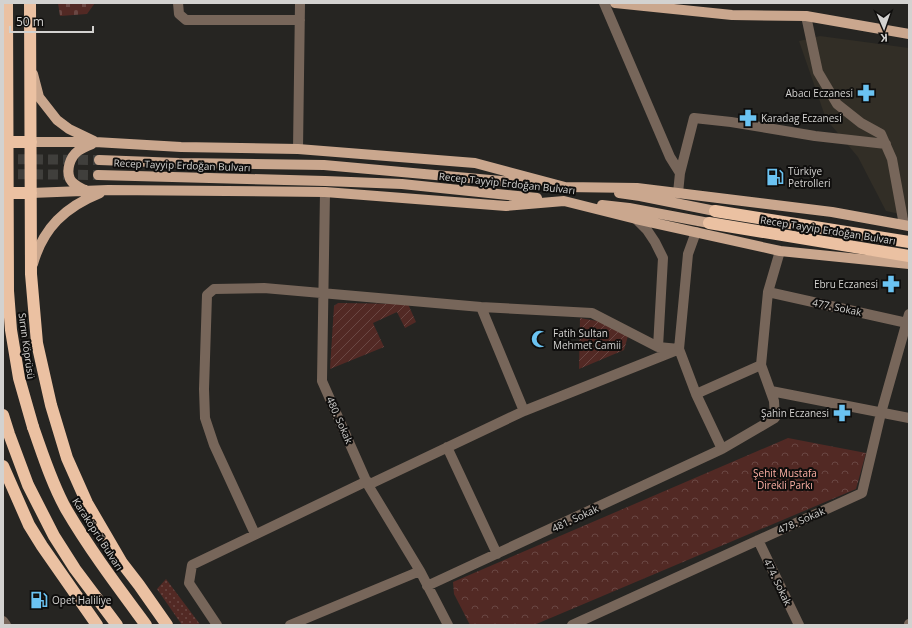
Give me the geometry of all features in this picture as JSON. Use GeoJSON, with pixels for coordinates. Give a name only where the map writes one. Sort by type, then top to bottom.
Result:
{"type":"FeatureCollection","features":[{"type":"Feature","properties":{"kind":"highway","name":"Sırrın Köprüsü"},"geometry":{"type":"LineString","coordinates":[[7,3],[8,291],[11,330],[19,378],[33,427]]}},
{"type":"Feature","properties":{"kind":"highway"},"geometry":{"type":"LineString","coordinates":[[30,3],[31,274],[36,344],[51,405],[67,458],[87,503],[122,563],[167,625]]}},
{"type":"Feature","properties":{"kind":"highway"},"geometry":{"type":"LineString","coordinates":[[3,142],[31,142]]}},
{"type":"Feature","properties":{"kind":"highway"},"geometry":{"type":"LineString","coordinates":[[3,193],[31,193]]}},
{"type":"Feature","properties":{"kind":"highway","name":"Recep Tayyip Erdoğan Bulvarı"},"geometry":{"type":"LineString","coordinates":[[715,211],[909,242]]}},
{"type":"Feature","properties":{"kind":"highway","name":"Recep Tayyip Erdoğan Bulvarı"},"geometry":{"type":"LineString","coordinates":[[709,222],[909,256]]}},
{"type":"Feature","properties":{"kind":"highway"},"geometry":{"type":"LineString","coordinates":[[3,415],[8,434],[28,485],[54,536],[75,569],[117,625]]}},
{"type":"Feature","properties":{"kind":"highway","name":"Karaköprü Bulvarı"},"geometry":{"type":"LineString","coordinates":[[33,427],[46,464],[66,508],[96,557],[146,625]]}},
{"type":"Feature","properties":{"kind":"highway"},"geometry":{"type":"LineString","coordinates":[[3,466],[29,525],[97,625]]}},
{"type":"Feature","properties":{"kind":"main road"},"geometry":{"type":"LineString","coordinates":[[615,3],[732,15],[806,16],[909,34]]}},
{"type":"Feature","properties":{"kind":"main road"},"geometry":{"type":"LineString","coordinates":[[30,64],[39,97],[57,120],[69,129],[95,142]]}},
{"type":"Feature","properties":{"kind":"main road"},"geometry":{"type":"LineString","coordinates":[[31,142],[95,142],[180,147],[298,149],[475,163],[565,187],[637,188],[832,212],[907,226]]}},
{"type":"Feature","properties":{"kind":"main road"},"geometry":{"type":"LineString","coordinates":[[86,190],[76,185],[70,179],[68,169],[72,156],[79,150],[95,142]]}},
{"type":"Feature","properties":{"kind":"main road","name":"Recep Tayyip Erdoğan Bulvarı"},"geometry":{"type":"LineString","coordinates":[[99,160],[179,163],[324,165],[565,187],[640,196],[715,211]]}},
{"type":"Feature","properties":{"kind":"main road","name":"Recep Tayyip Erdoğan Bulvarı"},"geometry":{"type":"LineString","coordinates":[[98,175],[325,180],[402,184],[629,208],[709,222]]}},
{"type":"Feature","properties":{"kind":"main road"},"geometry":{"type":"LineString","coordinates":[[31,193],[86,190],[325,192],[506,206],[564,201],[636,219],[780,251],[909,264]]}},
{"type":"Feature","properties":{"kind":"main road"},"geometry":{"type":"LineString","coordinates":[[31,274],[36,254],[44,237],[56,221],[71,207],[86,198],[108,190]]}},
{"type":"Feature","properties":{"kind":"street"},"geometry":{"type":"LineString","coordinates":[[178,3],[178,14],[186,20],[300,20]]}},
{"type":"Feature","properties":{"kind":"street"},"geometry":{"type":"LineString","coordinates":[[298,149],[300,3]]}},
{"type":"Feature","properties":{"kind":"street"},"geometry":{"type":"LineString","coordinates":[[604,3],[670,157],[680,173]]}},
{"type":"Feature","properties":{"kind":"street"},"geometry":{"type":"LineString","coordinates":[[806,16],[818,72],[837,104],[861,123],[881,134],[886,144],[892,158],[907,226]]}},
{"type":"Feature","properties":{"kind":"street"},"geometry":{"type":"LineString","coordinates":[[678,193],[680,173],[694,118],[731,122],[815,136],[886,144]]}},
{"type":"Feature","properties":{"kind":"street","name":"480. Sokak"},"geometry":{"type":"LineString","coordinates":[[325,192],[322,380],[367,483],[420,571],[448,625]]}},
{"type":"Feature","properties":{"kind":"street"},"geometry":{"type":"LineString","coordinates":[[636,219],[647,230],[663,258],[658,347]]}},
{"type":"Feature","properties":{"kind":"street"},"geometry":{"type":"LineString","coordinates":[[696,232],[688,254],[679,349],[696,394],[722,449]]}},
{"type":"Feature","properties":{"kind":"street"},"geometry":{"type":"LineString","coordinates":[[780,251],[768,292],[760,365],[771,392],[909,418]]}},
{"type":"Feature","properties":{"kind":"street"},"geometry":{"type":"LineString","coordinates":[[255,534],[214,445],[205,418],[204,389],[208,295],[214,289],[264,288],[481,307],[592,314],[658,347],[679,349]]}},
{"type":"Feature","properties":{"kind":"street","name":"477. Sokak"},"geometry":{"type":"LineString","coordinates":[[768,292],[908,318]]}},
{"type":"Feature","properties":{"kind":"street"},"geometry":{"type":"LineString","coordinates":[[481,307],[524,411]]}},
{"type":"Feature","properties":{"kind":"street","name":"478. Sokak"},"geometry":{"type":"LineString","coordinates":[[572,625],[862,493],[881,413],[908,318]]}},
{"type":"Feature","properties":{"kind":"street"},"geometry":{"type":"LineString","coordinates":[[217,625],[189,583],[192,565],[255,534],[524,411],[679,349]]}},
{"type":"Feature","properties":{"kind":"street"},"geometry":{"type":"LineString","coordinates":[[696,394],[760,365]]}},
{"type":"Feature","properties":{"kind":"street","name":"481. Sokak"},"geometry":{"type":"LineString","coordinates":[[427,586],[722,449],[775,418],[774,400],[771,392]]}},
{"type":"Feature","properties":{"kind":"street"},"geometry":{"type":"LineString","coordinates":[[446,447],[497,554]]}},
{"type":"Feature","properties":{"kind":"street","name":"474. Sokak"},"geometry":{"type":"LineString","coordinates":[[758,540],[799,625]]}},
{"type":"Feature","properties":{"kind":"street"},"geometry":{"type":"LineString","coordinates":[[290,625],[420,571]]}},
{"type":"Feature","properties":{"kind":"street"},"geometry":{"type":"LineString","coordinates":[[3,621],[6,625]]}},
{"type":"Feature","properties":{"kind":"shaded area"},"geometry":{"type":"Polygon","coordinates":[[[820,36],[909,48],[909,216],[886,211],[858,157],[826,119],[799,41],[820,36]]]}},
{"type":"Feature","properties":{"kind":"green space"},"geometry":{"type":"Polygon","coordinates":[[[58,3],[95,3],[87,14],[60,16],[58,3]]]}},
{"type":"Feature","properties":{"kind":"green space"},"geometry":{"type":"Polygon","coordinates":[[[338,303],[408,304],[416,322],[405,328],[397,312],[373,323],[384,347],[330,369],[334,306],[338,303]]]}},
{"type":"Feature","properties":{"kind":"green space"},"geometry":{"type":"Polygon","coordinates":[[[580,318],[625,326],[628,336],[624,350],[579,369],[580,318]]]}},
{"type":"Feature","properties":{"kind":"green space","name":"Şehit Mustafa Direkli Parkı"},"geometry":{"type":"Polygon","coordinates":[[[788,438],[866,453],[856,489],[534,625],[470,625],[454,594],[453,582],[788,438]]]}},
{"type":"Feature","properties":{"kind":"green space"},"geometry":{"type":"Polygon","coordinates":[[[166,579],[200,625],[182,625],[157,589],[166,579]]]}},
{"type":"Feature","properties":{"kind":"tunnel"},"geometry":{"type":"LineString","coordinates":[[3,159],[99,160]]}},
{"type":"Feature","properties":{"kind":"tunnel"},"geometry":{"type":"LineString","coordinates":[[3,174],[98,175]]}},
{"type":"Feature","properties":{"kind":"place","name":"Abacı Eczanesi"},"geometry":{"type":"Point","coordinates":[866,93]}},
{"type":"Feature","properties":{"kind":"place","name":"Karadag Eczanesi"},"geometry":{"type":"Point","coordinates":[748,118]}},
{"type":"Feature","properties":{"kind":"place","name":"Türkiye Petrolleri"},"geometry":{"type":"Point","coordinates":[775,177]}},
{"type":"Feature","properties":{"kind":"place","name":"Ebru Eczanesi"},"geometry":{"type":"Point","coordinates":[891,284]}},
{"type":"Feature","properties":{"kind":"place","name":"Fatih Sultan Mehmet Camii"},"geometry":{"type":"Point","coordinates":[540,339]}},
{"type":"Feature","properties":{"kind":"place","name":"Şahin Eczanesi"},"geometry":{"type":"Point","coordinates":[842,413]}},
{"type":"Feature","properties":{"kind":"place","name":"Opet Haliliye"},"geometry":{"type":"Point","coordinates":[39,600]}}]}
